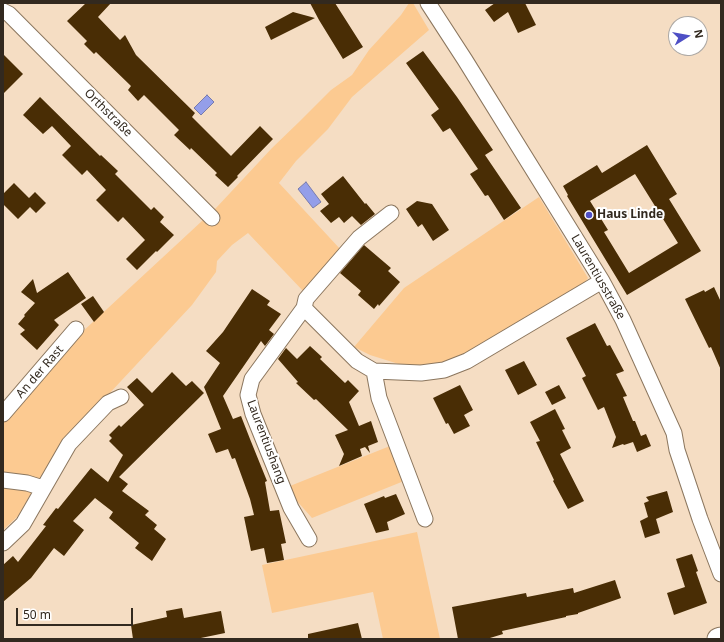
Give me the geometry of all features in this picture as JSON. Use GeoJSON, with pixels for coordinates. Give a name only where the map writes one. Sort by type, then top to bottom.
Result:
{"type":"FeatureCollection","features":[{"type":"Feature","properties":{"kind":"street","name":"Laurentiusstraße"},"geometry":{"type":"LineString","coordinates":[[428,3],[602,281],[623,320],[674,433],[677,450],[700,519],[721,574]]}},
{"type":"Feature","properties":{"kind":"street","name":"Orthstraße"},"geometry":{"type":"LineString","coordinates":[[3,11],[9,14],[212,218]]}},
{"type":"Feature","properties":{"kind":"street","name":"Laurentiushang"},"geometry":{"type":"LineString","coordinates":[[309,539],[292,508],[252,414],[248,395],[252,379],[304,308],[306,299],[359,238],[392,213]]}},
{"type":"Feature","properties":{"kind":"street"},"geometry":{"type":"LineString","coordinates":[[304,308],[357,361],[374,371],[421,373],[444,370],[467,361],[602,281]]}},
{"type":"Feature","properties":{"kind":"street","name":"An der Rast"},"geometry":{"type":"LineString","coordinates":[[3,414],[76,329]]}},
{"type":"Feature","properties":{"kind":"street"},"geometry":{"type":"LineString","coordinates":[[374,371],[379,398],[425,519]]}},
{"type":"Feature","properties":{"kind":"street"},"geometry":{"type":"LineString","coordinates":[[3,543],[23,524],[69,444],[108,403],[121,397]]}},
{"type":"Feature","properties":{"kind":"street"},"geometry":{"type":"LineString","coordinates":[[3,480],[27,483],[43,488]]}},
{"type":"Feature","properties":{"kind":"shaded area"},"geometry":{"type":"Polygon","coordinates":[[[409,3],[413,3],[429,30],[352,97],[328,129],[296,161],[279,183],[341,250],[304,292],[248,233],[232,245],[217,261],[216,272],[192,305],[65,441],[43,473],[18,516],[3,530],[3,422],[80,334],[216,208],[272,148],[331,90],[352,75],[369,50],[401,15],[409,3]]]}},
{"type":"Feature","properties":{"kind":"shaded area"},"geometry":{"type":"Polygon","coordinates":[[[539,197],[588,278],[585,282],[468,352],[444,362],[422,365],[402,365],[370,355],[354,347],[404,288],[539,197]]]}},
{"type":"Feature","properties":{"kind":"shaded area"},"geometry":{"type":"Polygon","coordinates":[[[390,446],[404,481],[312,518],[296,500],[290,486],[390,446]]]}},
{"type":"Feature","properties":{"kind":"shaded area"},"geometry":{"type":"Polygon","coordinates":[[[417,532],[440,639],[383,639],[373,592],[272,613],[262,565],[417,532]]]}},
{"type":"Feature","properties":{"kind":"water"},"geometry":{"type":"Polygon","coordinates":[[[207,95],[214,102],[201,115],[194,108],[207,95]]]}},
{"type":"Feature","properties":{"kind":"water"},"geometry":{"type":"Polygon","coordinates":[[[306,182],[321,202],[313,208],[298,189],[306,182]]]}},
{"type":"Feature","properties":{"kind":"building"},"geometry":{"type":"Polygon","coordinates":[[[86,3],[111,3],[98,17],[120,40],[125,35],[136,55],[195,113],[192,117],[231,156],[260,126],[273,139],[228,187],[215,175],[217,173],[191,148],[190,150],[174,135],[179,130],[144,95],[138,101],[128,90],[131,86],[96,52],[94,54],[84,44],[87,41],[67,21],[86,3]]]}},
{"type":"Feature","properties":{"kind":"building"},"geometry":{"type":"Polygon","coordinates":[[[310,3],[335,3],[363,47],[343,59],[310,3]]]}},
{"type":"Feature","properties":{"kind":"building"},"geometry":{"type":"Polygon","coordinates":[[[495,3],[525,3],[536,25],[518,33],[508,12],[494,22],[485,10],[495,3]]]}},
{"type":"Feature","properties":{"kind":"building"},"geometry":{"type":"Polygon","coordinates":[[[293,12],[315,18],[271,40],[265,27],[293,12]]]}},
{"type":"Feature","properties":{"kind":"building"},"geometry":{"type":"Polygon","coordinates":[[[423,51],[457,97],[493,150],[485,155],[521,208],[504,220],[488,195],[485,196],[470,174],[478,169],[450,128],[443,132],[431,115],[439,109],[406,63],[423,51]]]}},
{"type":"Feature","properties":{"kind":"building"},"geometry":{"type":"Polygon","coordinates":[[[3,54],[23,74],[3,94],[3,54]]]}},
{"type":"Feature","properties":{"kind":"building"},"geometry":{"type":"Polygon","coordinates":[[[40,97],[100,156],[101,155],[118,171],[115,174],[151,210],[154,207],[164,217],[160,222],[174,235],[137,270],[126,259],[145,240],[123,217],[118,222],[96,200],[106,190],[87,170],[82,175],[62,155],[71,146],[52,126],[43,134],[23,115],[40,97]]]}},
{"type":"Feature","properties":{"kind":"building","name":"Haus Linde"},"geometry":{"type":"Polygon","coordinates":[[[647,145],[677,194],[669,199],[701,251],[627,295],[567,196],[568,195],[563,186],[597,165],[602,173],[647,145]],[[635,174],[590,201],[608,230],[604,232],[629,273],[678,243],[635,174]]]}},
{"type":"Feature","properties":{"kind":"building"},"geometry":{"type":"Polygon","coordinates":[[[343,176],[365,204],[366,203],[375,214],[361,225],[352,216],[344,223],[339,217],[331,223],[320,211],[329,204],[321,194],[343,176]]]}},
{"type":"Feature","properties":{"kind":"building"},"geometry":{"type":"Polygon","coordinates":[[[14,183],[29,198],[35,192],[46,203],[36,213],[30,207],[18,219],[3,204],[3,194],[14,183]]]}},
{"type":"Feature","properties":{"kind":"building"},"geometry":{"type":"Polygon","coordinates":[[[417,201],[432,204],[449,230],[433,241],[422,224],[418,227],[406,209],[417,201]]]}},
{"type":"Feature","properties":{"kind":"building"},"geometry":{"type":"Polygon","coordinates":[[[364,245],[391,268],[388,271],[400,282],[379,306],[378,304],[374,309],[358,295],[361,291],[340,273],[364,245]]]}},
{"type":"Feature","properties":{"kind":"building"},"geometry":{"type":"Polygon","coordinates":[[[68,272],[86,298],[54,320],[59,325],[37,350],[20,334],[25,330],[18,324],[35,303],[21,292],[33,279],[37,293],[68,272]]]}},
{"type":"Feature","properties":{"kind":"building"},"geometry":{"type":"Polygon","coordinates":[[[714,287],[721,302],[721,370],[711,347],[709,348],[685,299],[714,287]]]}},
{"type":"Feature","properties":{"kind":"building"},"geometry":{"type":"Polygon","coordinates":[[[252,289],[270,301],[267,305],[281,314],[269,330],[274,334],[265,346],[261,341],[223,396],[233,419],[241,416],[267,481],[265,482],[270,511],[279,510],[286,543],[281,544],[284,560],[267,563],[264,548],[251,551],[244,517],[254,515],[250,499],[235,458],[232,459],[228,449],[216,453],[208,434],[221,429],[204,387],[220,363],[206,351],[223,332],[252,289]]]}},
{"type":"Feature","properties":{"kind":"building"},"geometry":{"type":"Polygon","coordinates":[[[93,296],[104,312],[94,322],[81,304],[93,296]]]}},
{"type":"Feature","properties":{"kind":"building"},"geometry":{"type":"Polygon","coordinates":[[[595,323],[607,346],[610,345],[624,371],[616,374],[627,396],[623,397],[641,436],[646,434],[651,446],[637,452],[633,442],[612,448],[616,437],[604,407],[598,410],[582,378],[586,376],[566,338],[595,323]]]}},
{"type":"Feature","properties":{"kind":"building"},"geometry":{"type":"Polygon","coordinates":[[[310,346],[322,357],[320,359],[345,383],[348,380],[359,391],[349,402],[359,426],[371,421],[378,442],[368,446],[370,453],[365,447],[360,449],[362,456],[339,466],[344,454],[335,435],[348,430],[316,399],[314,400],[296,383],[298,382],[278,359],[286,348],[297,359],[310,346]]]}},
{"type":"Feature","properties":{"kind":"building"},"geometry":{"type":"Polygon","coordinates":[[[524,361],[537,385],[518,395],[505,370],[524,361]]]}},
{"type":"Feature","properties":{"kind":"building"},"geometry":{"type":"Polygon","coordinates":[[[172,372],[186,386],[192,381],[204,393],[119,477],[128,484],[122,491],[149,511],[145,515],[157,525],[154,529],[166,539],[152,561],[135,548],[139,543],[109,518],[113,512],[95,498],[73,521],[84,530],[64,556],[54,548],[31,578],[3,602],[3,565],[13,556],[18,562],[46,526],[43,525],[56,508],[58,509],[91,468],[108,482],[123,455],[109,441],[112,438],[109,435],[119,425],[121,427],[144,405],[127,387],[137,378],[152,393],[172,372]]]}},
{"type":"Feature","properties":{"kind":"building"},"geometry":{"type":"Polygon","coordinates":[[[460,385],[473,410],[464,415],[470,426],[454,434],[448,423],[446,424],[433,398],[460,385]]]}},
{"type":"Feature","properties":{"kind":"building"},"geometry":{"type":"Polygon","coordinates":[[[559,385],[566,398],[552,405],[545,392],[559,385]]]}},
{"type":"Feature","properties":{"kind":"building"},"geometry":{"type":"Polygon","coordinates":[[[555,409],[565,429],[562,430],[571,448],[560,454],[584,501],[568,509],[553,481],[554,480],[536,442],[540,441],[530,422],[555,409]]]}},
{"type":"Feature","properties":{"kind":"building"},"geometry":{"type":"Polygon","coordinates":[[[667,491],[673,512],[656,519],[660,533],[645,538],[640,521],[648,517],[644,503],[649,501],[646,497],[667,491]]]}},
{"type":"Feature","properties":{"kind":"building"},"geometry":{"type":"Polygon","coordinates":[[[396,494],[405,514],[387,522],[389,530],[376,533],[364,504],[384,496],[385,498],[396,494]]]}},
{"type":"Feature","properties":{"kind":"building"},"geometry":{"type":"Polygon","coordinates":[[[692,554],[698,571],[696,572],[707,603],[674,615],[667,593],[685,587],[676,559],[692,554]]]}},
{"type":"Feature","properties":{"kind":"building"},"geometry":{"type":"Polygon","coordinates":[[[615,580],[621,598],[578,614],[502,631],[503,634],[490,638],[458,639],[452,607],[526,593],[527,597],[573,588],[574,593],[615,580]]]}},
{"type":"Feature","properties":{"kind":"building"},"geometry":{"type":"Polygon","coordinates":[[[182,608],[184,618],[221,611],[225,633],[196,639],[133,639],[131,625],[167,617],[166,611],[182,608]]]}},
{"type":"Feature","properties":{"kind":"building"},"geometry":{"type":"Polygon","coordinates":[[[358,623],[362,639],[308,639],[308,634],[358,623]]]}},
{"type":"Feature","properties":{"kind":"place","name":"Haus Linde"},"geometry":{"type":"Point","coordinates":[589,215]}}]}
